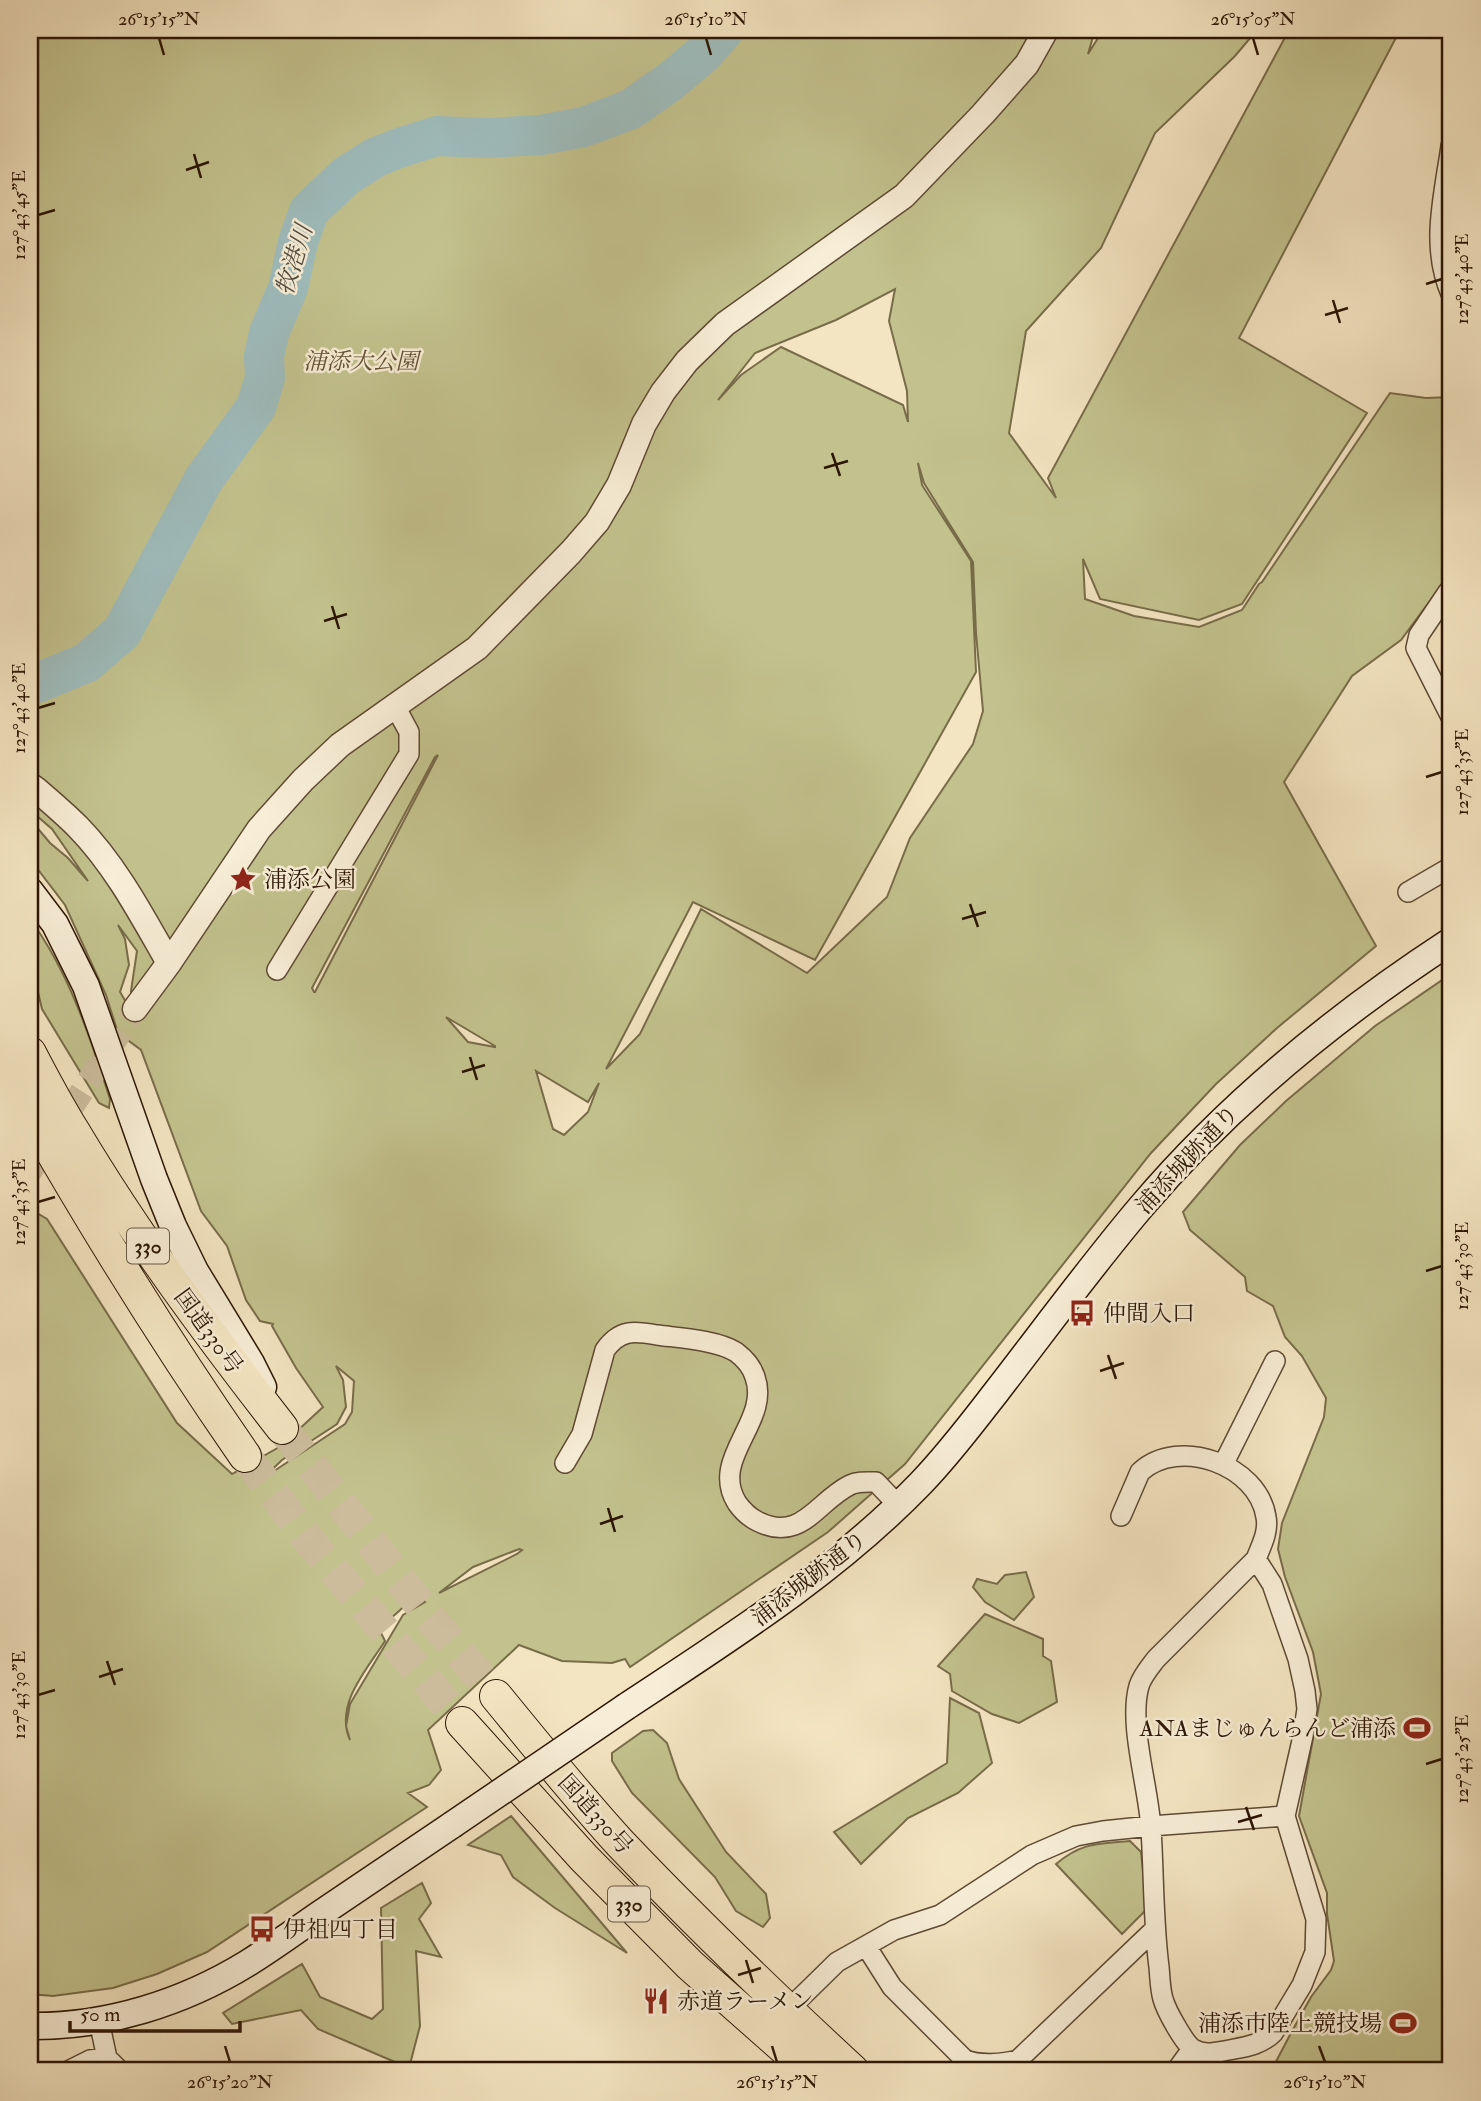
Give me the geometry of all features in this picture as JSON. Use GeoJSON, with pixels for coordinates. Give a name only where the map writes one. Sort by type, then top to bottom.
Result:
{"type":"FeatureCollection","features":[{"type":"Feature","properties":{"kind":"highway","name":"国道330号"},"geometry":{"type":"LineString","coordinates":[[30,1053],[74,1132],[133,1223],[186,1301],[282,1428]]}},
{"type":"Feature","properties":{"kind":"highway","name":"国道330号"},"geometry":{"type":"LineString","coordinates":[[30,1114],[73,1191],[171,1347],[245,1456]]}},
{"type":"Feature","properties":{"kind":"highway","name":"国道330号"},"geometry":{"type":"LineString","coordinates":[[496,1696],[565,1781],[619,1841],[726,1951],[852,2071]]}},
{"type":"Feature","properties":{"kind":"highway","name":"国道330号"},"geometry":{"type":"LineString","coordinates":[[462,1723],[584,1858],[690,1965],[810,2071]]}},
{"type":"Feature","properties":{"kind":"main road"},"geometry":{"type":"LineString","coordinates":[[30,891],[55,924],[86,986],[173,1226],[216,1308],[251,1363],[282,1428]]}},
{"type":"Feature","properties":{"kind":"main road","name":"浦添城跡通り"},"geometry":{"type":"LineString","coordinates":[[30,2026],[66,2026],[99,2021],[161,2004],[194,1991],[247,1964],[781,1602],[844,1553],[919,1485],[956,1443],[1125,1227],[1216,1125],[1324,1031],[1451,941]]}},
{"type":"Feature","properties":{"kind":"main road"},"geometry":{"type":"LineString","coordinates":[[30,1146],[73,1191]]}},
{"type":"Feature","properties":{"kind":"street"},"geometry":{"type":"LineString","coordinates":[[135,1009],[259,829],[303,780],[340,745],[477,648],[572,552],[597,522],[620,485],[644,424],[687,360],[726,324],[904,196],[984,114],[1027,64],[1046,30]]}},
{"type":"Feature","properties":{"kind":"street"},"geometry":{"type":"LineString","coordinates":[[1451,146],[1439,230],[1439,249],[1442,269],[1451,293]]}},
{"type":"Feature","properties":{"kind":"street"},"geometry":{"type":"LineString","coordinates":[[1451,590],[1447,592],[1419,635],[1416,648],[1451,717]]}},
{"type":"Feature","properties":{"kind":"street"},"geometry":{"type":"LineString","coordinates":[[277,970],[409,754],[410,732],[395,706]]}},
{"type":"Feature","properties":{"kind":"street"},"geometry":{"type":"LineString","coordinates":[[30,785],[78,827],[107,863],[137,907],[169,963]]}},
{"type":"Feature","properties":{"kind":"street"},"geometry":{"type":"LineString","coordinates":[[1408,892],[1451,867]]}},
{"type":"Feature","properties":{"kind":"street"},"geometry":{"type":"LineString","coordinates":[[565,1463],[582,1434],[606,1350],[619,1336],[643,1332],[721,1345],[735,1351],[754,1373],[758,1386],[758,1402],[734,1455],[729,1479],[734,1498],[748,1516],[776,1527],[798,1524],[808,1519],[842,1490],[858,1482],[876,1482],[898,1504]]}},
{"type":"Feature","properties":{"kind":"street"},"geometry":{"type":"LineString","coordinates":[[1224,1464],[1275,1361]]}},
{"type":"Feature","properties":{"kind":"street"},"geometry":{"type":"LineString","coordinates":[[1121,1516],[1140,1472],[1155,1461],[1176,1457],[1197,1457],[1224,1464],[1248,1483],[1266,1515],[1267,1526],[1256,1559],[1156,1659],[1139,1687],[1138,1734],[1151,1826],[1154,1930],[1163,1999],[1184,2040],[1192,2049],[1209,2054],[1250,2046],[1267,2039],[1302,1985],[1315,1952],[1316,1919],[1285,1816],[1303,1736],[1306,1700],[1298,1659],[1272,1584],[1256,1559]]}},
{"type":"Feature","properties":{"kind":"street"},"geometry":{"type":"LineString","coordinates":[[789,2011],[837,1962],[894,1930],[940,1915],[1032,1855],[1052,1845],[1089,1833],[1285,1816]]}},
{"type":"Feature","properties":{"kind":"street"},"geometry":{"type":"LineString","coordinates":[[866,1946],[892,1987],[964,2059],[971,2063],[1012,2062],[1018,2060],[1154,1930]]}},
{"type":"Feature","properties":{"kind":"street"},"geometry":{"type":"LineString","coordinates":[[68,2071],[90,2060],[113,2065],[99,2021]]}},
{"type":"Feature","properties":{"kind":"street"},"geometry":{"type":"LineString","coordinates":[[1176,2071],[1192,2049]]}},
{"type":"Feature","properties":{"kind":"green space","name":"浦添大公園"},"geometry":{"type":"Polygon","coordinates":[[[30,30],[1095,30],[1088,54],[1103,30],[1257,30],[1235,56],[1155,133],[1101,248],[1026,331],[1009,433],[1056,498],[1048,478],[1289,30],[1400,30],[1239,338],[1367,413],[1242,604],[1199,620],[1100,599],[1083,559],[1085,599],[1134,616],[1199,627],[1242,610],[1390,393],[1426,398],[1451,397],[1451,578],[1444,582],[1401,640],[1352,676],[1284,782],[1376,946],[1277,1028],[1216,1084],[1151,1153],[905,1464],[828,1532],[630,1667],[625,1659],[612,1663],[562,1661],[519,1645],[428,1730],[441,1770],[429,1785],[408,1793],[427,1807],[207,1952],[157,1974],[113,1988],[53,1996],[30,1994],[30,1209],[47,1219],[177,1423],[232,1474],[281,1446],[323,1407],[296,1368],[273,1324],[260,1321],[246,1300],[227,1246],[201,1211],[141,1050],[118,1033],[106,995],[65,905],[30,859],[30,819],[88,881],[52,829],[30,810],[30,30]],[[895,289],[836,320],[755,353],[718,400],[741,375],[781,347],[903,405],[908,422],[907,391],[889,321],[895,289]],[[918,463],[922,485],[971,561],[976,672],[815,960],[693,902],[606,1069],[640,1034],[701,909],[807,973],[887,897],[910,838],[973,744],[983,711],[973,562],[924,483],[918,463]],[[438,755],[312,988],[314,992],[438,755]],[[118,925],[125,939],[129,965],[120,992],[132,1012],[131,991],[137,951],[118,925]],[[446,1017],[468,1042],[495,1047],[446,1017]],[[536,1071],[553,1129],[564,1135],[588,1112],[599,1083],[588,1102],[536,1071]],[[336,1366],[343,1380],[346,1407],[337,1424],[282,1460],[262,1479],[345,1424],[352,1412],[354,1381],[336,1366]],[[522,1550],[473,1567],[439,1593],[517,1554],[522,1550]],[[418,1594],[379,1629],[385,1641],[362,1675],[349,1701],[346,1725],[350,1704],[403,1615],[425,1602],[418,1594]]]}},
{"type":"Feature","properties":{"kind":"green space"},"geometry":{"type":"Polygon","coordinates":[[[30,919],[56,961],[77,1006],[110,1099],[109,1108],[99,1103],[42,1009],[34,975],[30,970],[30,919]]]}},
{"type":"Feature","properties":{"kind":"green space"},"geometry":{"type":"Polygon","coordinates":[[[1451,974],[1451,2071],[1271,2071],[1334,1961],[1327,1914],[1327,1893],[1299,1816],[1321,1694],[1313,1652],[1285,1577],[1278,1549],[1282,1523],[1324,1417],[1326,1398],[1302,1356],[1285,1337],[1273,1306],[1247,1291],[1245,1277],[1190,1230],[1183,1212],[1240,1145],[1286,1101],[1375,1026],[1451,974]]]}},
{"type":"Feature","properties":{"kind":"green space"},"geometry":{"type":"Polygon","coordinates":[[[1026,1572],[1034,1597],[1014,1620],[985,1602],[973,1587],[977,1579],[997,1584],[1005,1575],[1026,1572]]]}},
{"type":"Feature","properties":{"kind":"green space"},"geometry":{"type":"Polygon","coordinates":[[[985,1614],[1043,1639],[1043,1656],[1051,1661],[1057,1702],[1019,1723],[992,1714],[952,1691],[950,1674],[938,1666],[985,1614]]]}},
{"type":"Feature","properties":{"kind":"green space"},"geometry":{"type":"Polygon","coordinates":[[[950,1698],[979,1713],[992,1763],[958,1793],[908,1818],[861,1864],[834,1832],[947,1763],[950,1698]]]}},
{"type":"Feature","properties":{"kind":"green space"},"geometry":{"type":"Polygon","coordinates":[[[653,1730],[667,1743],[679,1779],[726,1852],[766,1894],[770,1918],[763,1927],[736,1911],[715,1877],[632,1793],[612,1761],[612,1753],[643,1731],[653,1730]]]}},
{"type":"Feature","properties":{"kind":"green space"},"geometry":{"type":"Polygon","coordinates":[[[511,1816],[627,1953],[555,1908],[513,1877],[501,1855],[468,1845],[511,1816]]]}},
{"type":"Feature","properties":{"kind":"green space"},"geometry":{"type":"Polygon","coordinates":[[[1130,1841],[1141,1852],[1147,1909],[1122,1934],[1056,1864],[1082,1848],[1130,1841]]]}},
{"type":"Feature","properties":{"kind":"green space"},"geometry":{"type":"Polygon","coordinates":[[[422,1883],[431,1903],[419,1919],[441,1957],[416,1951],[420,2026],[409,2068],[318,2029],[301,2010],[232,2024],[223,2013],[302,1964],[320,1997],[372,2019],[383,2009],[381,1908],[422,1883]]]}},
{"type":"Feature","properties":{"kind":"waterway","name":"牧港川"},"geometry":{"type":"LineString","coordinates":[[30,683],[37,683],[86,663],[122,632],[204,479],[256,407],[265,378],[264,356],[269,333],[288,288],[298,242],[309,211],[346,176],[376,157],[437,136],[486,138],[541,135],[584,127],[631,109],[703,54],[724,30]]}},
{"type":"Feature","properties":{"kind":"tunnel"},"geometry":{"type":"LineString","coordinates":[[30,1172],[135,1009]]}},
{"type":"Feature","properties":{"kind":"tunnel"},"geometry":{"type":"LineString","coordinates":[[282,1428],[427,1614],[496,1696]]}},
{"type":"Feature","properties":{"kind":"tunnel"},"geometry":{"type":"LineString","coordinates":[[245,1456],[311,1543],[462,1723]]}},
{"type":"Feature","properties":{"kind":"place","name":"浦添公園"},"geometry":{"type":"Point","coordinates":[243,879]}},
{"type":"Feature","properties":{"kind":"place","name":"仲間入口"},"geometry":{"type":"Point","coordinates":[1082,1313]}},
{"type":"Feature","properties":{"kind":"place","name":"ANAまじゅんらんど浦添"},"geometry":{"type":"Point","coordinates":[1417,1728]}},
{"type":"Feature","properties":{"kind":"place","name":"伊祖四丁目"},"geometry":{"type":"Point","coordinates":[262,1929]}},
{"type":"Feature","properties":{"kind":"place","name":"赤道ラーメン"},"geometry":{"type":"Point","coordinates":[656,2001]}},
{"type":"Feature","properties":{"kind":"place","name":"浦添市陸上競技場"},"geometry":{"type":"Point","coordinates":[1403,2023]}}]}
